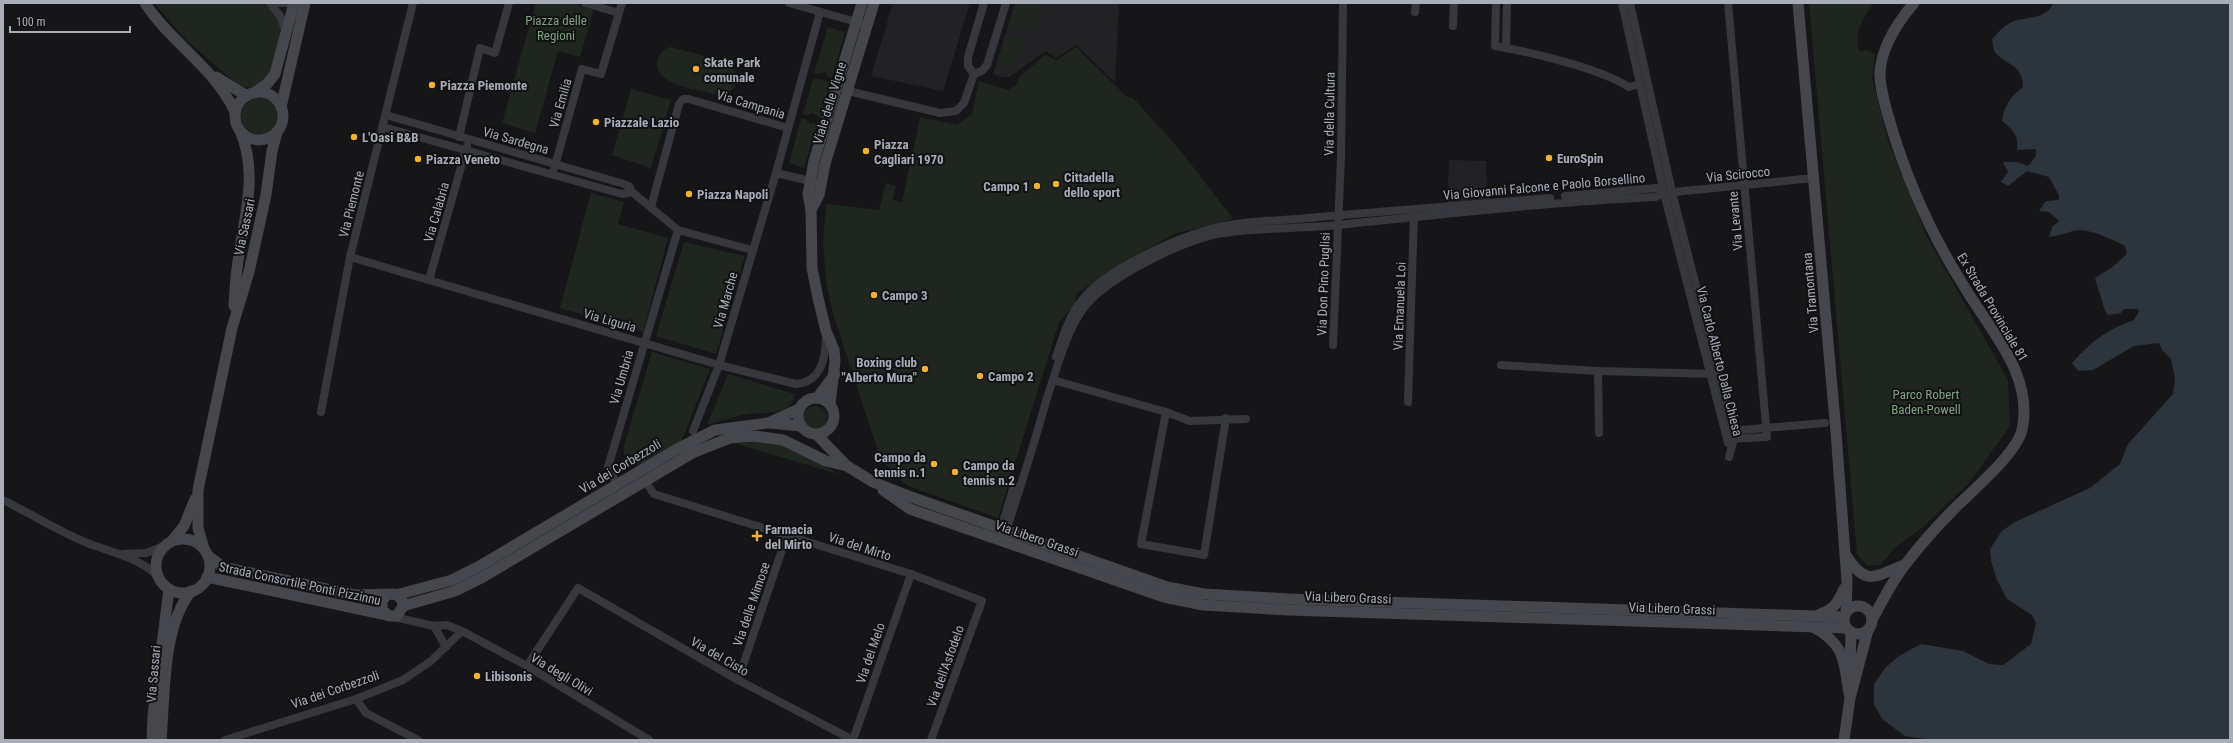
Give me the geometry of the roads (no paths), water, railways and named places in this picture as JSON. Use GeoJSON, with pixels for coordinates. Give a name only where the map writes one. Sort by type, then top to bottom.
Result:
{"type":"FeatureCollection","features":[{"type":"Feature","properties":{"kind":"main road"},"geometry":{"type":"LineString","coordinates":[[145,3],[170,34],[207,71],[230,101],[235,112],[236,124],[240,131],[247,137],[256,140],[270,138],[277,132],[283,120],[281,107],[305,3]]}},
{"type":"Feature","properties":{"kind":"main road"},"geometry":{"type":"LineString","coordinates":[[235,112],[238,104],[250,94],[267,84],[275,74],[294,3]]}},
{"type":"Feature","properties":{"kind":"main road","name":"Viale delle Vigne"},"geometry":{"type":"LineString","coordinates":[[816,182],[825,164],[848,91],[862,24],[862,3]]}},
{"type":"Feature","properties":{"kind":"main road","name":"Viale delle Vigne"},"geometry":{"type":"LineString","coordinates":[[830,404],[835,373],[834,350],[826,330],[812,268],[811,210],[819,196],[814,161],[862,24],[874,3]]}},
{"type":"Feature","properties":{"kind":"main road","name":"Via Tramontana"},"geometry":{"type":"LineString","coordinates":[[1798,3],[1845,554],[1850,698]]}},
{"type":"Feature","properties":{"kind":"main road","name":"Ex Strada Provinciale 81"},"geometry":{"type":"LineString","coordinates":[[1850,698],[1870,625],[1904,565],[1953,510],[2006,458],[2022,432],[2024,412],[2022,388],[2013,365],[1986,318],[1965,289],[1925,216],[1902,162],[1883,97],[1880,73],[1884,54],[1905,13],[1914,3]]}},
{"type":"Feature","properties":{"kind":"main road"},"geometry":{"type":"LineString","coordinates":[[207,71],[250,94],[268,94],[276,99],[281,107]]}},
{"type":"Feature","properties":{"kind":"main road","name":"Via Sassari"},"geometry":{"type":"LineString","coordinates":[[232,328],[237,269],[250,173],[247,146],[240,131]]}},
{"type":"Feature","properties":{"kind":"main road","name":"Via Sassari"},"geometry":{"type":"LineString","coordinates":[[168,544],[184,526],[198,490],[232,328],[249,272],[266,196],[272,150],[277,132]]}},
{"type":"Feature","properties":{"kind":"main road"},"geometry":{"type":"LineString","coordinates":[[835,373],[817,398],[805,402],[799,409],[798,418],[800,426],[808,432],[817,435],[847,466]]}},
{"type":"Feature","properties":{"kind":"main road"},"geometry":{"type":"LineString","coordinates":[[817,398],[830,404],[834,412],[834,420],[828,430],[817,435]]}},
{"type":"Feature","properties":{"kind":"main road","name":"Via dei Corbezzoli"},"geometry":{"type":"LineString","coordinates":[[517,550],[617,484],[676,449],[715,430],[768,423],[799,409]]}},
{"type":"Feature","properties":{"kind":"main road","name":"Via dei Corbezzoli"},"geometry":{"type":"LineString","coordinates":[[768,423],[800,426]]}},
{"type":"Feature","properties":{"kind":"main road","name":"Via dei Corbezzoli"},"geometry":{"type":"LineString","coordinates":[[517,550],[645,481],[694,452],[730,438],[746,427]]}},
{"type":"Feature","properties":{"kind":"main road"},"geometry":{"type":"LineString","coordinates":[[828,430],[831,451]]}},
{"type":"Feature","properties":{"kind":"main road"},"geometry":{"type":"LineString","coordinates":[[730,438],[754,436],[783,440],[826,461],[847,466]]}},
{"type":"Feature","properties":{"kind":"main road","name":"Via Libero Grassi"},"geometry":{"type":"LineString","coordinates":[[847,466],[910,508],[1002,535],[1167,587],[1204,594],[1282,598],[1816,615],[1847,622]]}},
{"type":"Feature","properties":{"kind":"main road","name":"Via Sassari"},"geometry":{"type":"LineString","coordinates":[[198,490],[198,528],[206,552]]}},
{"type":"Feature","properties":{"kind":"main road","name":"Via Libero Grassi"},"geometry":{"type":"LineString","coordinates":[[1002,535],[1164,597],[1203,605],[1297,610],[1813,626],[1847,622]]}},
{"type":"Feature","properties":{"kind":"main road"},"geometry":{"type":"LineString","coordinates":[[190,540],[206,552],[210,564],[207,577],[202,585],[192,591],[177,592],[169,589],[158,577],[156,562],[168,544],[190,540]]}},
{"type":"Feature","properties":{"kind":"main road","name":"Strada Consortile Ponti Pizzinnu"},"geometry":{"type":"LineString","coordinates":[[206,552],[223,568],[355,595],[392,595],[452,580],[517,550]]}},
{"type":"Feature","properties":{"kind":"main road","name":"Strada Consortile Ponti Pizzinnu"},"geometry":{"type":"LineString","coordinates":[[207,577],[397,612],[455,591],[483,577],[517,550]]}},
{"type":"Feature","properties":{"kind":"main road"},"geometry":{"type":"LineString","coordinates":[[1845,554],[1856,571],[1863,576],[1876,576],[1904,565]]}},
{"type":"Feature","properties":{"kind":"main road"},"geometry":{"type":"LineString","coordinates":[[1816,615],[1831,609],[1838,602],[1847,581]]}},
{"type":"Feature","properties":{"kind":"main road","name":"Via Tramontana"},"geometry":{"type":"LineString","coordinates":[[1847,581],[1853,599],[1869,612],[1870,625]]}},
{"type":"Feature","properties":{"kind":"main road","name":"Via Sassari"},"geometry":{"type":"LineString","coordinates":[[152,740],[153,716],[169,589]]}},
{"type":"Feature","properties":{"kind":"main road","name":"Via Sassari"},"geometry":{"type":"LineString","coordinates":[[161,740],[169,643],[182,607],[192,591]]}},
{"type":"Feature","properties":{"kind":"main road"},"geometry":{"type":"LineString","coordinates":[[392,595],[402,600],[397,612],[381,607],[382,600],[392,595]]}},
{"type":"Feature","properties":{"kind":"main road","name":"Ex Strada Provinciale 81"},"geometry":{"type":"LineString","coordinates":[[1847,622],[1861,607],[1876,603],[1886,595]]}},
{"type":"Feature","properties":{"kind":"main road"},"geometry":{"type":"LineString","coordinates":[[1847,622],[1862,633],[1870,625]]}},
{"type":"Feature","properties":{"kind":"main road"},"geometry":{"type":"LineString","coordinates":[[1813,626],[1824,633],[1844,656],[1850,698],[1844,740]]}},
{"type":"Feature","properties":{"kind":"street"},"geometry":{"type":"LineString","coordinates":[[270,3],[280,16],[287,33]]}},
{"type":"Feature","properties":{"kind":"street"},"geometry":{"type":"LineString","coordinates":[[274,3],[286,3]]}},
{"type":"Feature","properties":{"kind":"street","name":"Via Piemonte"},"geometry":{"type":"LineString","coordinates":[[321,412],[350,257],[413,3]]}},
{"type":"Feature","properties":{"kind":"street"},"geometry":{"type":"LineString","coordinates":[[459,136],[480,48],[495,53],[509,3]]}},
{"type":"Feature","properties":{"kind":"street"},"geometry":{"type":"LineString","coordinates":[[586,3],[619,13]]}},
{"type":"Feature","properties":{"kind":"street","name":"Via Emilia"},"geometry":{"type":"LineString","coordinates":[[556,164],[582,70],[600,74],[622,3]]}},
{"type":"Feature","properties":{"kind":"street"},"geometry":{"type":"LineString","coordinates":[[789,3],[862,24]]}},
{"type":"Feature","properties":{"kind":"street"},"geometry":{"type":"LineString","coordinates":[[974,74],[968,66],[968,57],[984,3]]}},
{"type":"Feature","properties":{"kind":"street"},"geometry":{"type":"LineString","coordinates":[[974,74],[982,71],[987,65],[1006,3]]}},
{"type":"Feature","properties":{"kind":"street","name":"Via della Cultura"},"geometry":{"type":"LineString","coordinates":[[1337,225],[1341,156],[1343,3]]}},
{"type":"Feature","properties":{"kind":"street"},"geometry":{"type":"LineString","coordinates":[[1453,26],[1454,3]]}},
{"type":"Feature","properties":{"kind":"street"},"geometry":{"type":"LineString","coordinates":[[1496,3],[1495,46],[1616,79],[1629,87],[1640,84]]}},
{"type":"Feature","properties":{"kind":"street"},"geometry":{"type":"LineString","coordinates":[[1506,48],[1507,3]]}},
{"type":"Feature","properties":{"kind":"street","name":"Via Carlo Alberto Dalla Chiesa"},"geometry":{"type":"LineString","coordinates":[[1622,3],[1640,84],[1730,435]]}},
{"type":"Feature","properties":{"kind":"street","name":"Via Carlo Alberto Dalla Chiesa"},"geometry":{"type":"LineString","coordinates":[[1630,3],[1668,193]]}},
{"type":"Feature","properties":{"kind":"street","name":"Via Levante"},"geometry":{"type":"LineString","coordinates":[[1728,3],[1743,185],[1767,436],[1730,435]]}},
{"type":"Feature","properties":{"kind":"street","name":"Via Marche"},"geometry":{"type":"LineString","coordinates":[[693,431],[719,365],[776,173],[820,12]]}},
{"type":"Feature","properties":{"kind":"street"},"geometry":{"type":"LineString","coordinates":[[848,91],[940,113],[956,111],[964,103],[974,74]]}},
{"type":"Feature","properties":{"kind":"street","name":"Via Campania"},"geometry":{"type":"LineString","coordinates":[[651,207],[679,104],[683,99],[689,99],[788,128]]}},
{"type":"Feature","properties":{"kind":"street","name":"Via Sardegna"},"geometry":{"type":"LineString","coordinates":[[383,127],[622,194],[632,192],[629,186],[624,184],[386,115]]}},
{"type":"Feature","properties":{"kind":"street","name":"Via Sardegna"},"geometry":{"type":"LineString","coordinates":[[466,150],[469,140]]}},
{"type":"Feature","properties":{"kind":"street","name":"Via Calabria"},"geometry":{"type":"LineString","coordinates":[[429,280],[466,150]]}},
{"type":"Feature","properties":{"kind":"street","name":"Via Sardegna"},"geometry":{"type":"LineString","coordinates":[[553,175],[556,164]]}},
{"type":"Feature","properties":{"kind":"street"},"geometry":{"type":"LineString","coordinates":[[776,173],[816,182]]}},
{"type":"Feature","properties":{"kind":"street","name":"Via Scirocco"},"geometry":{"type":"LineString","coordinates":[[1668,193],[1814,178]]}},
{"type":"Feature","properties":{"kind":"street","name":"Via Giovanni Falcone e Paolo Borsellino"},"geometry":{"type":"LineString","coordinates":[[1171,247],[1222,234],[1337,225],[1414,214],[1642,189],[1657,188],[1668,193]]}},
{"type":"Feature","properties":{"kind":"street"},"geometry":{"type":"LineString","coordinates":[[632,192],[678,230],[752,250]]}},
{"type":"Feature","properties":{"kind":"street","name":"Via Giovanni Falcone e Paolo Borsellino"},"geometry":{"type":"LineString","coordinates":[[1002,535],[1063,344],[1083,309],[1100,290],[1171,247],[1210,229],[1337,216],[1414,214]]}},
{"type":"Feature","properties":{"kind":"street","name":"Via Emanuela Loi"},"geometry":{"type":"LineString","coordinates":[[1408,402],[1414,214]]}},
{"type":"Feature","properties":{"kind":"street","name":"Via Don Pino Puglisi"},"geometry":{"type":"LineString","coordinates":[[1333,345],[1337,225]]}},
{"type":"Feature","properties":{"kind":"street","name":"Via Umbria"},"geometry":{"type":"LineString","coordinates":[[617,484],[608,467],[678,230]]}},
{"type":"Feature","properties":{"kind":"street","name":"Via Liguria"},"geometry":{"type":"LineString","coordinates":[[350,257],[719,365],[796,384],[805,383],[815,377],[822,366],[826,351],[826,330]]}},
{"type":"Feature","properties":{"kind":"street","name":"Via Giovanni Falcone e Paolo Borsellino"},"geometry":{"type":"LineString","coordinates":[[1040,414],[1053,380],[1063,344]]}},
{"type":"Feature","properties":{"kind":"street"},"geometry":{"type":"LineString","coordinates":[[1501,365],[1598,371],[1715,374]]}},
{"type":"Feature","properties":{"kind":"street"},"geometry":{"type":"LineString","coordinates":[[1598,371],[1598,433]]}},
{"type":"Feature","properties":{"kind":"street"},"geometry":{"type":"LineString","coordinates":[[1053,380],[1166,412],[1190,421],[1226,418],[1246,419]]}},
{"type":"Feature","properties":{"kind":"street"},"geometry":{"type":"LineString","coordinates":[[1166,412],[1141,544],[1204,555],[1226,418]]}},
{"type":"Feature","properties":{"kind":"street"},"geometry":{"type":"LineString","coordinates":[[1730,435],[1766,428],[1824,423]]}},
{"type":"Feature","properties":{"kind":"street","name":"Via del Mirto"},"geometry":{"type":"LineString","coordinates":[[645,481],[654,494],[787,534],[911,574],[982,601]]}},
{"type":"Feature","properties":{"kind":"street"},"geometry":{"type":"LineString","coordinates":[[3,500],[90,544],[123,554],[143,564],[158,577]]}},
{"type":"Feature","properties":{"kind":"street","name":"Via delle Mimose"},"geometry":{"type":"LineString","coordinates":[[738,680],[787,534]]}},
{"type":"Feature","properties":{"kind":"street"},"geometry":{"type":"LineString","coordinates":[[123,554],[146,553],[168,544]]}},
{"type":"Feature","properties":{"kind":"street","name":"Via del Melo"},"geometry":{"type":"LineString","coordinates":[[853,740],[911,574]]}},
{"type":"Feature","properties":{"kind":"street","name":"Via del Cisto"},"geometry":{"type":"LineString","coordinates":[[527,666],[578,588],[738,680],[853,740]]}},
{"type":"Feature","properties":{"kind":"street","name":"Via dell'Asfodelo"},"geometry":{"type":"LineString","coordinates":[[931,740],[982,601]]}},
{"type":"Feature","properties":{"kind":"street"},"geometry":{"type":"LineString","coordinates":[[397,612],[414,622],[434,626],[447,625],[462,631]]}},
{"type":"Feature","properties":{"kind":"street"},"geometry":{"type":"LineString","coordinates":[[434,626],[446,647]]}},
{"type":"Feature","properties":{"kind":"street","name":"Via degli Olivi"},"geometry":{"type":"LineString","coordinates":[[462,631],[527,666],[649,740]]}},
{"type":"Feature","properties":{"kind":"street","name":"Via dei Corbezzoli"},"geometry":{"type":"LineString","coordinates":[[227,740],[356,699],[403,680],[431,661],[462,631]]}},
{"type":"Feature","properties":{"kind":"street"},"geometry":{"type":"LineString","coordinates":[[356,699],[366,713],[418,740]]}},
{"type":"Feature","properties":{"kind":"place","name":"Skate Park comunale"},"geometry":{"type":"Point","coordinates":[696,69]}},
{"type":"Feature","properties":{"kind":"place","name":"Piazza Piemonte"},"geometry":{"type":"Point","coordinates":[432,85]}},
{"type":"Feature","properties":{"kind":"place","name":"Piazzale Lazio"},"geometry":{"type":"Point","coordinates":[596,122]}},
{"type":"Feature","properties":{"kind":"place","name":"L'Oasi B&B"},"geometry":{"type":"Point","coordinates":[354,137]}},
{"type":"Feature","properties":{"kind":"place","name":"Piazza Cagliari 1970"},"geometry":{"type":"Point","coordinates":[866,151]}},
{"type":"Feature","properties":{"kind":"place","name":"EuroSpin"},"geometry":{"type":"Point","coordinates":[1549,158]}},
{"type":"Feature","properties":{"kind":"place","name":"Piazza Veneto"},"geometry":{"type":"Point","coordinates":[418,159]}},
{"type":"Feature","properties":{"kind":"place","name":"Cittadella dello sport"},"geometry":{"type":"Point","coordinates":[1056,184]}},
{"type":"Feature","properties":{"kind":"place","name":"Campo 1"},"geometry":{"type":"Point","coordinates":[1037,186]}},
{"type":"Feature","properties":{"kind":"place","name":"Piazza Napoli"},"geometry":{"type":"Point","coordinates":[689,194]}},
{"type":"Feature","properties":{"kind":"place","name":"Campo 3"},"geometry":{"type":"Point","coordinates":[874,295]}},
{"type":"Feature","properties":{"kind":"place","name":"Boxing club \"Alberto Mura\""},"geometry":{"type":"Point","coordinates":[925,369]}},
{"type":"Feature","properties":{"kind":"place","name":"Campo 2"},"geometry":{"type":"Point","coordinates":[980,376]}},
{"type":"Feature","properties":{"kind":"place","name":"Campo da tennis n.1"},"geometry":{"type":"Point","coordinates":[934,464]}},
{"type":"Feature","properties":{"kind":"place","name":"Campo da tennis n.2"},"geometry":{"type":"Point","coordinates":[955,472]}},
{"type":"Feature","properties":{"kind":"place","name":"Farmacia del Mirto"},"geometry":{"type":"Point","coordinates":[757,536]}},
{"type":"Feature","properties":{"kind":"place","name":"Libisonis"},"geometry":{"type":"Point","coordinates":[477,676]}},
{"type":"Feature","properties":{"kind":"park label","name":"Piazza delle Regioni"},"geometry":{"type":"Point","coordinates":[556,28]}},
{"type":"Feature","properties":{"kind":"park label","name":"Parco Robert Baden-Powell"},"geometry":{"type":"Point","coordinates":[1926,402]}}]}
